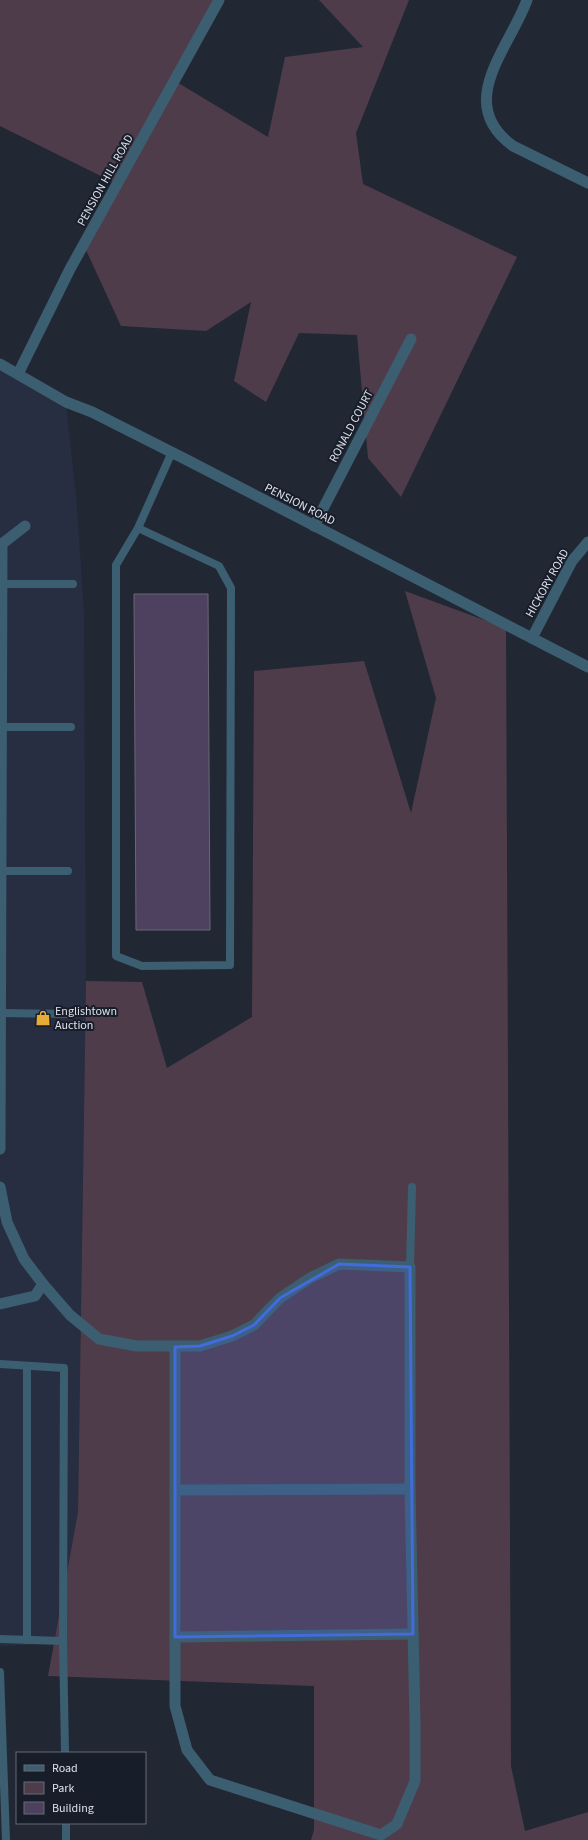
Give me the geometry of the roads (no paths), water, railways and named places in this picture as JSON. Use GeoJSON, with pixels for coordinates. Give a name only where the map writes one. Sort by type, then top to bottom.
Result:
{"type":"FeatureCollection","features":[{"type":"Feature","properties":{"kind":"street","name":"PENSION HILL ROAD"},"geometry":{"type":"LineString","coordinates":[[18,374],[70,269],[218,0]]}},
{"type":"Feature","properties":{"kind":"street"},"geometry":{"type":"LineString","coordinates":[[527,0],[488,83],[485,104],[488,118],[494,129],[502,138],[513,146],[588,183]]}},
{"type":"Feature","properties":{"kind":"street","name":"RONALD COURT"},"geometry":{"type":"LineString","coordinates":[[314,526],[411,339]]}},
{"type":"Feature","properties":{"kind":"street","name":"PENSION ROAD"},"geometry":{"type":"LineString","coordinates":[[0,364],[66,402],[92,412],[172,452],[588,667]]}},
{"type":"Feature","properties":{"kind":"street"},"geometry":{"type":"LineString","coordinates":[[0,1149],[0,727],[2,544],[25,526]]}},
{"type":"Feature","properties":{"kind":"street","name":"HICKORY ROAD"},"geometry":{"type":"LineString","coordinates":[[532,638],[572,561],[588,542]]}},
{"type":"Feature","properties":{"kind":"street"},"geometry":{"type":"LineString","coordinates":[[0,1186],[7,1222],[24,1259],[42,1284],[70,1315],[99,1338],[138,1346],[176,1346],[200,1346],[232,1336],[254,1325],[280,1298],[310,1278],[339,1264],[410,1267],[410,1489],[414,1634],[415,1781],[397,1824],[382,1838],[210,1780],[187,1750],[175,1706],[176,1346]]}},
{"type":"Feature","properties":{"kind":"street"},"geometry":{"type":"LineString","coordinates":[[0,1304],[35,1296],[42,1284]]}},
{"type":"Feature","properties":{"kind":"street"},"geometry":{"type":"LineString","coordinates":[[176,1490],[410,1489]]}},
{"type":"Feature","properties":{"kind":"street"},"geometry":{"type":"LineString","coordinates":[[175,1637],[414,1634]]}},
{"type":"Feature","properties":{"kind":"lane"},"geometry":{"type":"LineString","coordinates":[[138,528],[219,566],[231,588],[230,966],[142,966],[116,956],[116,565],[138,528],[172,452]]}},
{"type":"Feature","properties":{"kind":"lane"},"geometry":{"type":"LineString","coordinates":[[2,584],[73,584]]}},
{"type":"Feature","properties":{"kind":"lane"},"geometry":{"type":"LineString","coordinates":[[0,727],[71,727]]}},
{"type":"Feature","properties":{"kind":"lane"},"geometry":{"type":"LineString","coordinates":[[1,871],[68,871]]}},
{"type":"Feature","properties":{"kind":"lane"},"geometry":{"type":"LineString","coordinates":[[0,1013],[68,1014]]}},
{"type":"Feature","properties":{"kind":"lane"},"geometry":{"type":"LineString","coordinates":[[410,1267],[412,1187]]}},
{"type":"Feature","properties":{"kind":"lane"},"geometry":{"type":"LineString","coordinates":[[0,1364],[27,1367],[64,1368],[63,1641],[65,1752]]}},
{"type":"Feature","properties":{"kind":"lane"},"geometry":{"type":"LineString","coordinates":[[27,1367],[27,1640]]}},
{"type":"Feature","properties":{"kind":"lane"},"geometry":{"type":"LineString","coordinates":[[0,1639],[63,1641]]}},
{"type":"Feature","properties":{"kind":"lane"},"geometry":{"type":"LineString","coordinates":[[0,1672],[1,1750],[6,1840]]}},
{"type":"Feature","properties":{"kind":"lane"},"geometry":{"type":"LineString","coordinates":[[66,1824],[66,1840]]}},
{"type":"Feature","properties":{"kind":"place","name":"Englishtown Auction"},"geometry":{"type":"Point","coordinates":[43,1018]}}]}
